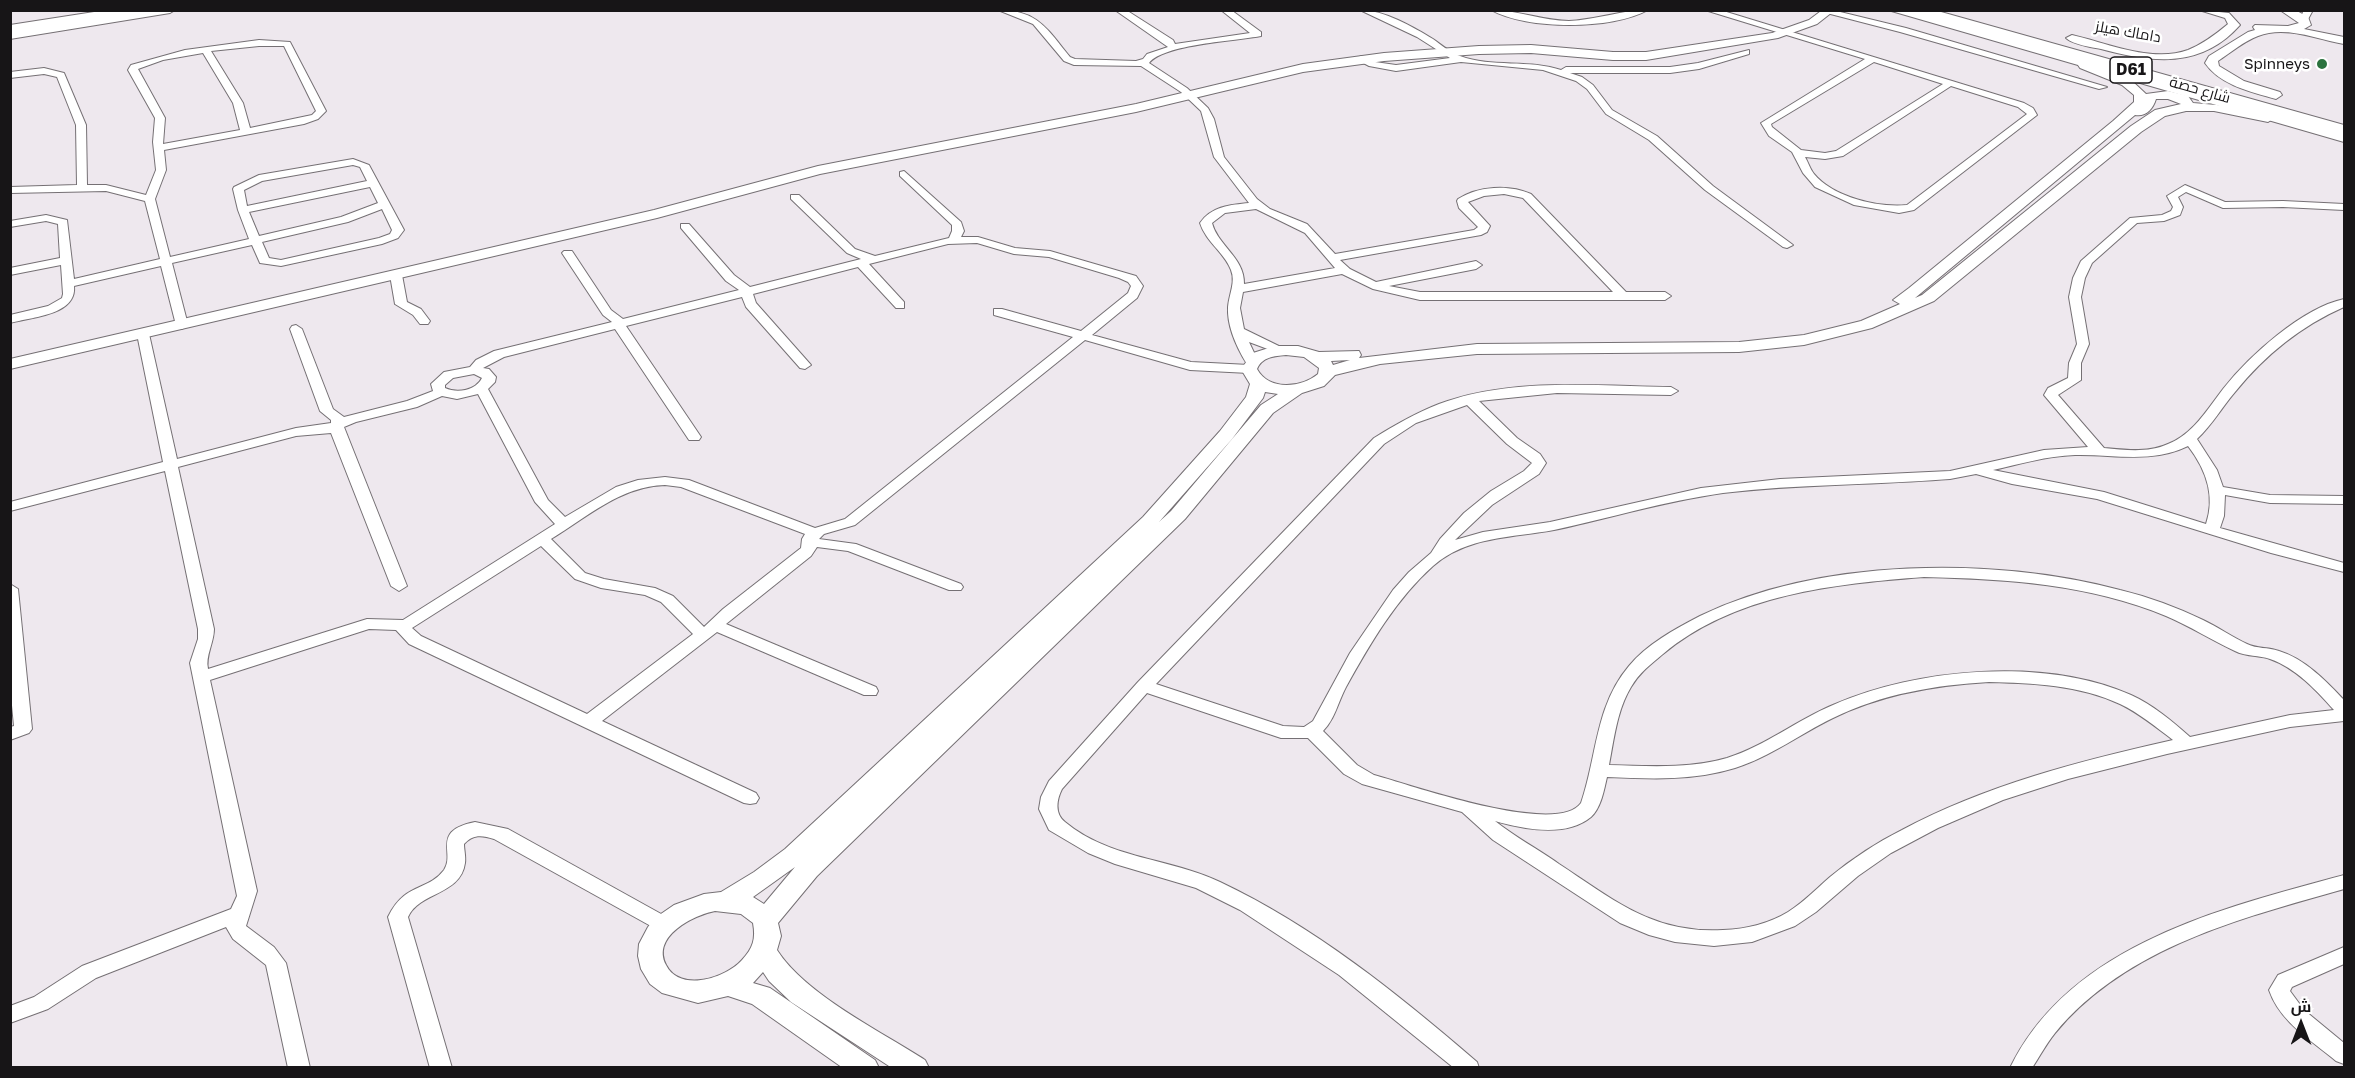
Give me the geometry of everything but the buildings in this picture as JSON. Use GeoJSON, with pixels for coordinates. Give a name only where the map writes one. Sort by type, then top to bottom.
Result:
{"type":"FeatureCollection","features":[{"type":"Feature","properties":{"kind":"highway"},"geometry":{"type":"LineString","coordinates":[[10,16],[49,10]]}},
{"type":"Feature","properties":{"kind":"highway"},"geometry":{"type":"LineString","coordinates":[[10,30],[138,10]]}},
{"type":"Feature","properties":{"kind":"main road"},"geometry":{"type":"LineString","coordinates":[[1894,10],[2344,138]]}},
{"type":"Feature","properties":{"kind":"main road","name":"شارع حصة"},"geometry":{"type":"LineString","coordinates":[[1917,10],[2344,130]]}},
{"type":"Feature","properties":{"kind":"main road","name":"شارع حصة"},"geometry":{"type":"LineString","coordinates":[[1970,10],[2344,114]]}},
{"type":"Feature","properties":{"kind":"street"},"geometry":{"type":"LineString","coordinates":[[10,36],[170,10]]}},
{"type":"Feature","properties":{"kind":"street"},"geometry":{"type":"LineString","coordinates":[[1002,10],[1038,24],[1071,61],[1130,65],[1143,63],[1148,57],[1168,52],[1173,47],[1258,34],[1225,10]]}},
{"type":"Feature","properties":{"kind":"street"},"geometry":{"type":"LineString","coordinates":[[1025,18],[1034,10]]}},
{"type":"Feature","properties":{"kind":"street"},"geometry":{"type":"LineString","coordinates":[[1119,10],[1170,42],[1173,47]]}},
{"type":"Feature","properties":{"kind":"street"},"geometry":{"type":"LineString","coordinates":[[1364,10],[1420,35],[1442,51],[1462,59]]}},
{"type":"Feature","properties":{"kind":"street"},"geometry":{"type":"LineString","coordinates":[[1495,10],[1535,21],[1574,24],[1598,23],[1644,10]]}},
{"type":"Feature","properties":{"kind":"street"},"geometry":{"type":"LineString","coordinates":[[1709,10],[1783,33],[1872,59],[1950,83],[2024,107],[2032,111],[2032,115],[1910,208],[1887,208],[1833,193],[1810,176],[1799,153],[1789,143],[1768,130],[1766,125],[1768,121],[1872,59]]}},
{"type":"Feature","properties":{"kind":"street"},"geometry":{"type":"LineString","coordinates":[[2204,10],[2270,29]]}},
{"type":"Feature","properties":{"kind":"street"},"geometry":{"type":"LineString","coordinates":[[2285,10],[2306,17],[2344,36]]}},
{"type":"Feature","properties":{"kind":"street"},"geometry":{"type":"LineString","coordinates":[[10,364],[657,214],[818,170],[1189,96],[1294,70],[1361,59],[1442,51],[1517,49],[1636,56],[1741,42],[1783,33],[1813,22],[1822,12],[1909,32],[2102,87]]}},
{"type":"Feature","properties":{"kind":"street","name":"داماك هيلز"},"geometry":{"type":"LineString","coordinates":[[2061,35],[2158,56],[2185,55],[2234,25],[2226,15]]}},
{"type":"Feature","properties":{"kind":"street"},"geometry":{"type":"LineString","coordinates":[[2276,95],[2219,73],[2211,63],[2223,52],[2256,32],[2299,28],[2305,25],[2306,17]]}},
{"type":"Feature","properties":{"kind":"street"},"geometry":{"type":"LineString","coordinates":[[2288,29],[2344,41]]}},
{"type":"Feature","properties":{"kind":"street"},"geometry":{"type":"LineString","coordinates":[[2214,38],[2229,41],[2235,45]]}},
{"type":"Feature","properties":{"kind":"street"},"geometry":{"type":"LineString","coordinates":[[159,148],[304,121],[315,117],[321,111],[285,42],[267,41],[150,60],[138,63],[133,68],[160,118],[159,148],[161,170],[150,199],[182,325]]}},
{"type":"Feature","properties":{"kind":"street"},"geometry":{"type":"LineString","coordinates":[[2200,47],[2209,51],[2223,52]]}},
{"type":"Feature","properties":{"kind":"street"},"geometry":{"type":"LineString","coordinates":[[206,51],[238,103],[246,132]]}},
{"type":"Feature","properties":{"kind":"street"},"geometry":{"type":"LineString","coordinates":[[1361,59],[1375,67],[1389,68],[1462,59],[1535,66],[1560,71],[1670,70],[1699,66],[1746,52]]}},
{"type":"Feature","properties":{"kind":"street"},"geometry":{"type":"LineString","coordinates":[[1143,63],[1189,96],[1205,111],[1220,159],[1257,206],[1305,228],[1345,270],[1377,285],[1395,292],[1420,296],[1665,296]]}},
{"type":"Feature","properties":{"kind":"street"},"geometry":{"type":"LineString","coordinates":[[765,921],[808,869],[1178,515],[1267,409],[1296,390],[1318,384],[1327,372],[1365,362],[1476,348],[1683,351],[1758,346],[1814,338],[1863,326],[1898,313],[1940,289],[2127,123],[2141,101],[2138,91],[2120,78],[2081,64]]}},
{"type":"Feature","properties":{"kind":"street"},"geometry":{"type":"LineString","coordinates":[[10,75],[44,71],[61,75],[82,131],[82,187]]}},
{"type":"Feature","properties":{"kind":"street"},"geometry":{"type":"LineString","coordinates":[[1560,71],[1584,82],[1609,112],[1653,138],[1709,188],[1787,245]]}},
{"type":"Feature","properties":{"kind":"street"},"geometry":{"type":"LineString","coordinates":[[1799,153],[1825,156],[1839,154],[1950,83]]}},
{"type":"Feature","properties":{"kind":"street"},"geometry":{"type":"LineString","coordinates":[[1316,357],[1348,356],[1421,345],[1480,340],[1676,341],[1739,338],[1802,331],[1886,308],[1915,291],[2127,123],[2160,113],[2190,108],[2231,111],[2302,126]]}},
{"type":"Feature","properties":{"kind":"street"},"geometry":{"type":"LineString","coordinates":[[353,162],[364,165],[373,183],[398,230],[396,234],[386,240],[271,264],[263,260],[237,192],[246,183],[259,178],[336,163],[353,162]]}},
{"type":"Feature","properties":{"kind":"street"},"geometry":{"type":"LineString","coordinates":[[904,174],[957,224],[958,231],[954,240]]}},
{"type":"Feature","properties":{"kind":"street"},"geometry":{"type":"LineString","coordinates":[[243,210],[373,183]]}},
{"type":"Feature","properties":{"kind":"street"},"geometry":{"type":"LineString","coordinates":[[10,190],[82,187],[116,189],[150,199]]}},
{"type":"Feature","properties":{"kind":"street"},"geometry":{"type":"LineString","coordinates":[[10,196],[58,188]]}},
{"type":"Feature","properties":{"kind":"street"},"geometry":{"type":"LineString","coordinates":[[2100,452],[2051,395],[2053,391],[2074,381],[2075,363],[2083,344],[2075,305],[2076,287],[2082,269],[2096,251],[2134,220],[2164,218],[2176,213],[2178,207],[2172,196],[2185,188],[2223,205],[2283,204],[2344,207]]}},
{"type":"Feature","properties":{"kind":"street"},"geometry":{"type":"LineString","coordinates":[[1333,258],[1477,233],[1483,230],[1483,224],[1463,206],[1462,201],[1472,195],[1514,190],[1527,196],[1623,296]]}},
{"type":"Feature","properties":{"kind":"street"},"geometry":{"type":"LineString","coordinates":[[795,197],[851,250],[866,261],[900,305]]}},
{"type":"Feature","properties":{"kind":"street"},"geometry":{"type":"LineString","coordinates":[[68,284],[344,220],[385,204]]}},
{"type":"Feature","properties":{"kind":"street"},"geometry":{"type":"LineString","coordinates":[[727,901],[763,879],[794,855],[1150,521],[1226,435],[1254,398],[1253,371],[1234,312],[1239,278],[1235,267],[1210,235],[1206,223],[1209,217],[1218,212],[1257,206]]}},
{"type":"Feature","properties":{"kind":"street"},"geometry":{"type":"LineString","coordinates":[[10,224],[46,218],[63,222],[69,297],[63,303],[46,311],[10,319]]}},
{"type":"Feature","properties":{"kind":"street"},"geometry":{"type":"LineString","coordinates":[[685,226],[730,278],[742,284],[750,304],[805,365]]}},
{"type":"Feature","properties":{"kind":"street"},"geometry":{"type":"LineString","coordinates":[[474,370],[481,363],[499,354],[746,290],[954,240],[978,240],[1014,251],[1050,254],[1132,279],[1137,289],[1133,296],[850,522],[812,538]]}},
{"type":"Feature","properties":{"kind":"street"},"geometry":{"type":"LineString","coordinates":[[568,253],[607,312],[619,322],[622,331],[694,437]]}},
{"type":"Feature","properties":{"kind":"street"},"geometry":{"type":"LineString","coordinates":[[10,272],[67,260]]}},
{"type":"Feature","properties":{"kind":"street"},"geometry":{"type":"LineString","coordinates":[[1377,285],[1476,265]]}},
{"type":"Feature","properties":{"kind":"street"},"geometry":{"type":"LineString","coordinates":[[1238,289],[1345,270]]}},
{"type":"Feature","properties":{"kind":"street"},"geometry":{"type":"LineString","coordinates":[[396,275],[401,303],[417,312],[424,321]]}},
{"type":"Feature","properties":{"kind":"street"},"geometry":{"type":"LineString","coordinates":[[1434,556],[1474,538],[1547,527],[1703,492],[1750,486],[1932,477],[1980,471],[2052,453],[2152,452],[2173,447],[2189,438],[2240,378],[2288,332],[2344,303]]}},
{"type":"Feature","properties":{"kind":"street"},"geometry":{"type":"LineString","coordinates":[[998,312],[1190,366],[1253,371],[1278,389],[1296,390]]}},
{"type":"Feature","properties":{"kind":"street"},"geometry":{"type":"LineString","coordinates":[[296,329],[327,411],[338,418],[336,426],[399,586]]}},
{"type":"Feature","properties":{"kind":"street"},"geometry":{"type":"LineString","coordinates":[[1240,332],[1258,342],[1281,350],[1302,352],[1316,357],[1325,364],[1327,372]]}},
{"type":"Feature","properties":{"kind":"street"},"geometry":{"type":"LineString","coordinates":[[143,334],[206,629],[206,639],[198,657],[201,677],[247,891],[245,903],[237,915],[236,928],[239,933],[267,950],[276,963],[299,1068]]}},
{"type":"Feature","properties":{"kind":"street"},"geometry":{"type":"LineString","coordinates":[[1253,371],[1263,354],[1281,350]]}},
{"type":"Feature","properties":{"kind":"street"},"geometry":{"type":"LineString","coordinates":[[10,507],[296,432],[324,430],[351,419],[412,404],[441,392],[464,394],[481,388],[488,382],[489,376],[484,372],[474,370],[455,373],[438,384],[441,392]]}},
{"type":"Feature","properties":{"kind":"street"},"geometry":{"type":"LineString","coordinates":[[481,388],[542,502],[560,518],[564,525]]}},
{"type":"Feature","properties":{"kind":"street"},"geometry":{"type":"LineString","coordinates":[[1469,1068],[1391,1003],[1272,921],[1196,879],[1119,858],[1060,829],[1054,823],[1048,808],[1051,792],[1144,686],[1379,441],[1410,420],[1439,407],[1469,399],[1536,390],[1671,391]]}},
{"type":"Feature","properties":{"kind":"street"},"geometry":{"type":"LineString","coordinates":[[1144,686],[1281,732],[1298,734],[1310,731],[1322,722],[1334,694],[1376,627],[1406,586],[1472,513],[1502,490],[1536,469],[1539,463],[1535,457],[1512,441],[1469,399]]}},
{"type":"Feature","properties":{"kind":"street"},"geometry":{"type":"LineString","coordinates":[[2189,438],[2205,459],[2218,490],[2218,510],[2212,530]]}},
{"type":"Feature","properties":{"kind":"street"},"geometry":{"type":"LineString","coordinates":[[1980,471],[2099,495],[2344,568]]}},
{"type":"Feature","properties":{"kind":"street"},"geometry":{"type":"LineString","coordinates":[[201,677],[367,624],[401,626],[414,621],[622,489],[644,483],[665,481],[684,483],[812,538],[851,547],[955,586]]}},
{"type":"Feature","properties":{"kind":"street"},"geometry":{"type":"LineString","coordinates":[[2218,490],[2270,499],[2344,500]]}},
{"type":"Feature","properties":{"kind":"street"},"geometry":{"type":"LineString","coordinates":[[589,722],[806,553],[812,538]]}},
{"type":"Feature","properties":{"kind":"street"},"geometry":{"type":"LineString","coordinates":[[542,539],[556,551],[565,564],[580,576],[601,583],[649,591],[667,599],[709,630],[870,690]]}},
{"type":"Feature","properties":{"kind":"street"},"geometry":{"type":"LineString","coordinates":[[1310,731],[1328,742],[1344,765],[1359,776],[1523,821],[1547,823],[1567,821],[1585,812],[1590,805],[1608,718],[1618,694],[1636,668],[1664,643],[1702,620],[1746,603],[1806,588],[1879,576],[1944,572],[2012,574],[2077,584],[2129,597],[2181,616],[2245,650],[2279,656],[2312,679],[2344,710]]}},
{"type":"Feature","properties":{"kind":"street"},"geometry":{"type":"LineString","coordinates":[[10,589],[23,729],[10,734]]}},
{"type":"Feature","properties":{"kind":"street"},"geometry":{"type":"LineString","coordinates":[[401,626],[415,640],[750,798]]}},
{"type":"Feature","properties":{"kind":"street"},"geometry":{"type":"LineString","coordinates":[[1598,771],[1677,772],[1715,767],[1747,756],[1816,719],[1865,699],[1928,682],[1981,676],[2046,680],[2109,693],[2146,711],[2187,743]]}},
{"type":"Feature","properties":{"kind":"street"},"geometry":{"type":"LineString","coordinates":[[1467,807],[1502,836],[1638,923],[1690,937],[1729,937],[1750,934],[1787,922],[1802,913],[1843,877],[1876,854],[1956,812],[2007,791],[2072,770],[2187,743],[2304,718],[2344,715]]}},
{"type":"Feature","properties":{"kind":"street"},"geometry":{"type":"LineString","coordinates":[[441,1068],[398,917],[408,900],[436,886],[451,874],[456,861],[455,843],[462,834],[480,828],[501,834],[665,924]]}},
{"type":"Feature","properties":{"kind":"street"},"geometry":{"type":"LineString","coordinates":[[2020,1068],[2035,1044],[2064,1010],[2089,988],[2136,957],[2217,920],[2344,882]]}},
{"type":"Feature","properties":{"kind":"street"},"geometry":{"type":"LineString","coordinates":[[727,901],[754,909],[765,921],[769,936],[765,953],[749,972],[726,986],[687,990],[665,982],[658,975],[651,958],[651,948],[665,924],[690,907],[703,903],[727,901]]}},
{"type":"Feature","properties":{"kind":"street"},"geometry":{"type":"LineString","coordinates":[[10,1015],[41,1003],[89,972],[237,915]]}},
{"type":"Feature","properties":{"kind":"street"},"geometry":{"type":"LineString","coordinates":[[765,953],[778,974],[800,994],[915,1068]]}},
{"type":"Feature","properties":{"kind":"street"},"geometry":{"type":"LineString","coordinates":[[2344,955],[2285,981],[2279,990],[2288,1008],[2344,1054]]}},
{"type":"Feature","properties":{"kind":"street"},"geometry":{"type":"LineString","coordinates":[[726,986],[761,996],[865,1068]]}},
{"type":"Feature","properties":{"kind":"place","name":"Spinneys"},"geometry":{"type":"Point","coordinates":[2322,64]}}]}
